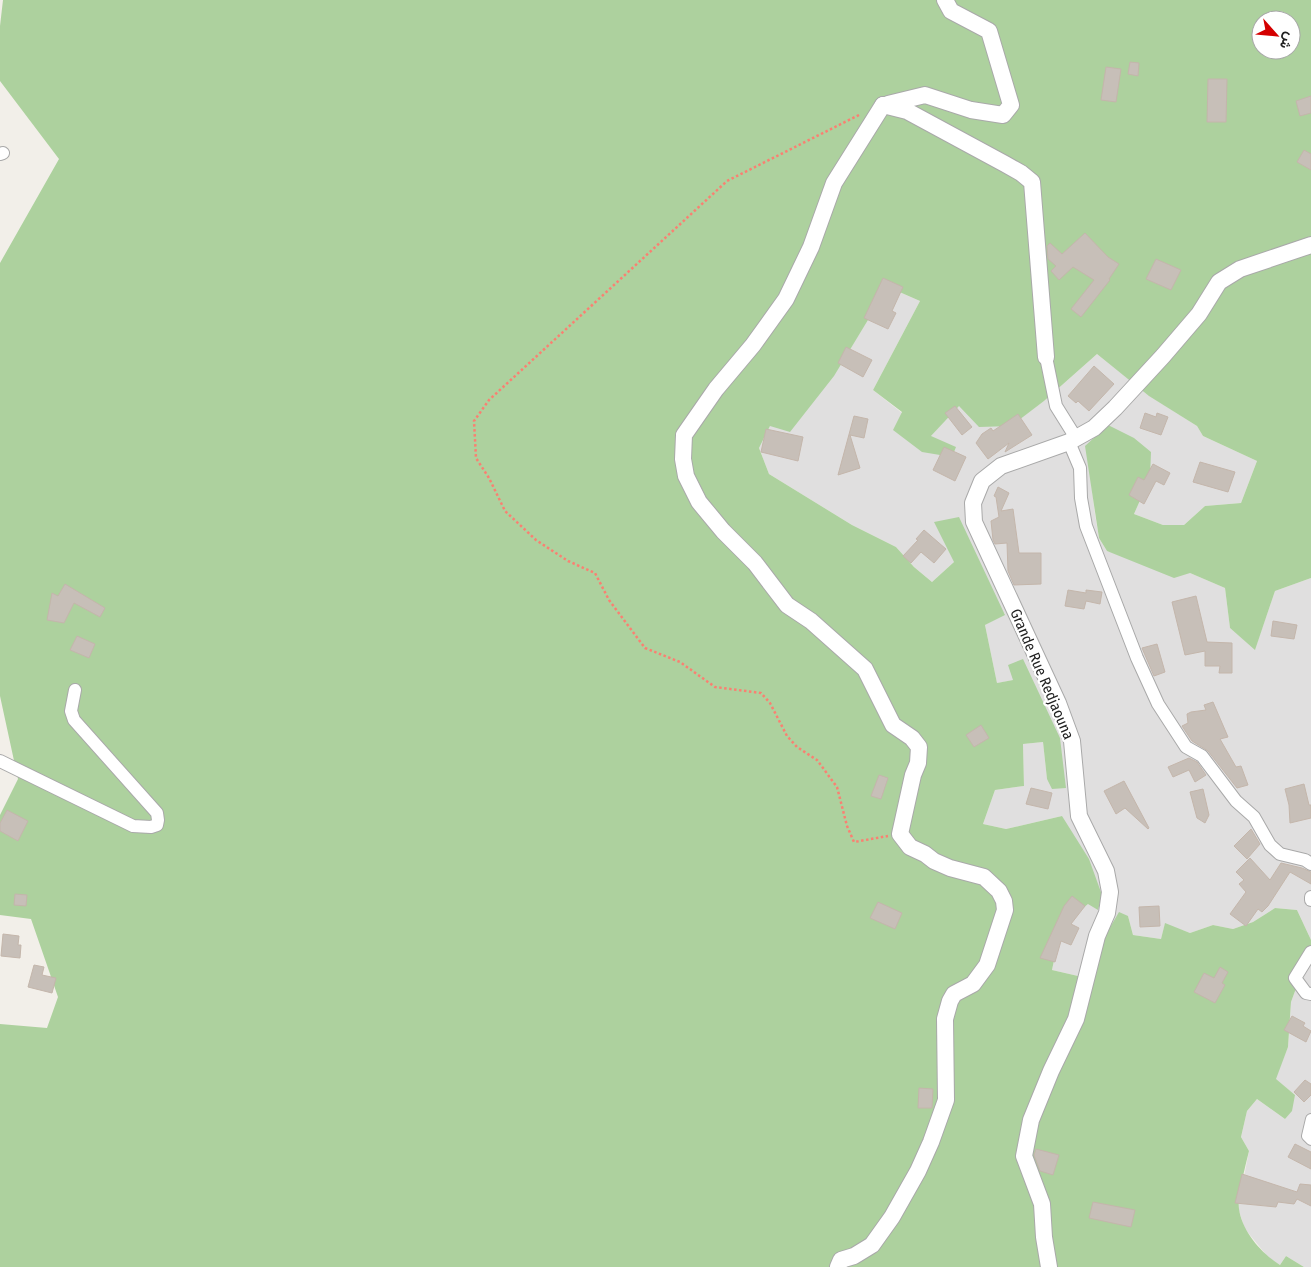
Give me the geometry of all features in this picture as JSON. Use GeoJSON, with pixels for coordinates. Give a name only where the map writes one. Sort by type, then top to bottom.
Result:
{"type":"FeatureCollection","features":[{"type":"Feature","properties":{"kind":"street"},"geometry":{"type":"LineString","coordinates":[[838,1267],[841,1260],[854,1256],[872,1245],[892,1218],[918,1171],[946,1100],[945,1019],[950,1001],[954,994],[973,984],[987,965],[1005,910],[1004,901],[999,891],[984,877],[950,868],[910,847],[900,834],[912,775],[918,763],[919,748],[912,738],[893,725],[866,669],[811,621],[787,606],[754,563],[722,531],[698,502],[686,476],[682,459],[684,435],[716,389],[753,344],[786,299],[811,247],[834,183],[883,105],[924,95],[971,110],[1003,115],[1011,105],[989,32],[951,11],[945,0]]}},
{"type":"Feature","properties":{"kind":"street"},"geometry":{"type":"LineString","coordinates":[[883,105],[907,111],[1021,173],[1032,182],[1046,357],[1056,406],[1073,440],[1080,468],[1081,498],[1086,526],[1137,658],[1158,704],[1186,747],[1202,756],[1236,801],[1254,817],[1270,845],[1280,854],[1305,860],[1311,864]]}},
{"type":"Feature","properties":{"kind":"street","name":"Grande Rue Redjaouna"},"geometry":{"type":"LineString","coordinates":[[1049,1267],[1044,1237],[1042,1204],[1024,1156],[1031,1120],[1051,1071],[1076,1019],[1097,936],[1107,913],[1110,892],[1106,871],[1079,816],[1072,741],[1058,703],[974,522],[972,503],[982,481],[1001,466],[1073,440],[1094,428],[1163,356],[1199,314],[1219,282],[1240,269],[1311,245]]}},
{"type":"Feature","properties":{"kind":"street"},"geometry":{"type":"LineString","coordinates":[[0,760],[133,826],[151,827],[156,825],[158,820],[157,813],[74,720],[71,711],[75,690]]}},
{"type":"Feature","properties":{"kind":"street"},"geometry":{"type":"LineString","coordinates":[[1311,952],[1295,978],[1306,993],[1311,994]]}},
{"type":"Feature","properties":{"kind":"street"},"geometry":{"type":"LineString","coordinates":[[1311,1119],[1307,1136],[1311,1140]]}},
{"type":"Feature","properties":{"kind":"shaded area"},"geometry":{"type":"Polygon","coordinates":[[[888,287],[920,301],[873,390],[931,436],[959,405],[1011,425],[1044,401],[1097,354],[1150,396],[1197,426],[1203,436],[1257,461],[1241,503],[1205,506],[1184,525],[1163,525],[1134,514],[1150,478],[1091,481],[1099,538],[1107,551],[1190,573],[1225,588],[1230,628],[1255,649],[1275,591],[1311,578],[1311,940],[1297,910],[1275,908],[1253,922],[1233,929],[1213,925],[1190,933],[1165,924],[1161,939],[1133,935],[1128,916],[1091,979],[1052,970],[1061,927],[1088,904],[1062,816],[1006,829],[983,824],[995,790],[1024,786],[1023,744],[1043,742],[1047,779],[1065,788],[1014,680],[997,683],[985,625],[1005,614],[954,562],[932,582],[914,567],[896,547],[852,525],[769,474],[759,448],[770,426],[834,375],[888,287]]]}},
{"type":"Feature","properties":{"kind":"shaded area"},"geometry":{"type":"Polygon","coordinates":[[[1311,948],[1311,1267],[1304,1267],[1286,1256],[1280,1265],[1268,1257],[1245,1229],[1238,1208],[1249,1151],[1241,1137],[1247,1111],[1257,1099],[1285,1119],[1295,1095],[1275,1079],[1288,1047],[1291,1002],[1311,948]]]}},
{"type":"Feature","properties":{"kind":"green space"},"geometry":{"type":"Polygon","coordinates":[[[3,0],[1311,0],[1311,578],[1275,591],[1255,650],[1230,628],[1225,588],[1190,573],[1174,578],[1107,551],[1099,538],[1085,446],[1108,425],[1134,438],[1151,452],[1150,478],[1134,514],[1163,525],[1184,525],[1205,506],[1241,503],[1257,461],[1203,436],[1197,426],[1149,396],[1097,354],[1044,401],[1011,426],[979,427],[959,406],[931,436],[956,447],[952,457],[922,452],[893,430],[902,412],[873,390],[920,301],[888,287],[834,376],[790,432],[770,426],[759,448],[769,474],[852,525],[896,547],[914,567],[932,582],[954,562],[934,522],[959,517],[1005,615],[985,625],[997,683],[1013,680],[1008,665],[1023,659],[1060,738],[1066,788],[1052,789],[1047,779],[1043,742],[1023,744],[1024,786],[995,790],[983,824],[1006,829],[1062,816],[1089,859],[1102,895],[1098,910],[1088,904],[1061,927],[1052,970],[1091,979],[1105,936],[1119,912],[1128,916],[1133,935],[1161,939],[1165,923],[1190,933],[1213,925],[1233,929],[1253,922],[1275,908],[1297,910],[1311,940],[1311,948],[1291,1002],[1288,1047],[1276,1079],[1295,1095],[1292,1111],[1285,1119],[1257,1099],[1247,1111],[1241,1137],[1249,1151],[1239,1197],[1239,1209],[1248,1233],[1259,1248],[1280,1265],[1286,1256],[1304,1267],[0,1267],[0,1024],[47,1028],[58,997],[31,919],[0,915],[0,815],[18,779],[0,696],[0,263],[59,159],[0,81],[0,26],[3,0]]]}},
{"type":"Feature","properties":{"kind":"building"},"geometry":{"type":"Polygon","coordinates":[[[1130,62],[1139,63],[1138,76],[1128,74],[1130,62]]]}},
{"type":"Feature","properties":{"kind":"building"},"geometry":{"type":"Polygon","coordinates":[[[1106,67],[1121,69],[1116,102],[1101,100],[1106,67]]]}},
{"type":"Feature","properties":{"kind":"building"},"geometry":{"type":"Polygon","coordinates":[[[1208,79],[1227,79],[1226,122],[1207,122],[1208,79]]]}},
{"type":"Feature","properties":{"kind":"building"},"geometry":{"type":"Polygon","coordinates":[[[1311,96],[1311,113],[1300,116],[1296,101],[1311,96]]]}},
{"type":"Feature","properties":{"kind":"building"},"geometry":{"type":"Polygon","coordinates":[[[1304,150],[1311,154],[1311,170],[1297,162],[1304,150]]]}},
{"type":"Feature","properties":{"kind":"building"},"geometry":{"type":"Polygon","coordinates":[[[1085,233],[1108,257],[1119,264],[1110,280],[1081,317],[1071,309],[1094,280],[1073,267],[1059,280],[1051,271],[1056,266],[1048,259],[1047,246],[1050,243],[1062,254],[1085,233]]]}},
{"type":"Feature","properties":{"kind":"building"},"geometry":{"type":"Polygon","coordinates":[[[1156,259],[1181,270],[1171,290],[1146,279],[1156,259]]]}},
{"type":"Feature","properties":{"kind":"building"},"geometry":{"type":"Polygon","coordinates":[[[883,278],[903,287],[892,311],[896,313],[888,329],[864,318],[883,278]]]}},
{"type":"Feature","properties":{"kind":"building"},"geometry":{"type":"Polygon","coordinates":[[[846,347],[872,360],[863,377],[838,363],[846,347]]]}},
{"type":"Feature","properties":{"kind":"building"},"geometry":{"type":"Polygon","coordinates":[[[1094,366],[1114,384],[1089,411],[1078,401],[1076,403],[1068,396],[1094,366]]]}},
{"type":"Feature","properties":{"kind":"building"},"geometry":{"type":"Polygon","coordinates":[[[955,406],[972,427],[962,435],[945,413],[955,406]]]}},
{"type":"Feature","properties":{"kind":"building"},"geometry":{"type":"Polygon","coordinates":[[[1145,413],[1156,417],[1157,413],[1168,417],[1161,435],[1140,428],[1145,413]]]}},
{"type":"Feature","properties":{"kind":"building"},"geometry":{"type":"Polygon","coordinates":[[[1018,414],[1032,435],[1005,452],[1009,443],[988,459],[976,443],[982,434],[991,428],[993,431],[1018,414]]]}},
{"type":"Feature","properties":{"kind":"building"},"geometry":{"type":"Polygon","coordinates":[[[854,416],[868,419],[864,438],[850,435],[860,468],[838,475],[854,416]]]}},
{"type":"Feature","properties":{"kind":"building"},"geometry":{"type":"Polygon","coordinates":[[[766,429],[803,437],[798,461],[761,452],[766,429]]]}},
{"type":"Feature","properties":{"kind":"building"},"geometry":{"type":"Polygon","coordinates":[[[944,447],[966,457],[955,481],[933,470],[944,447]]]}},
{"type":"Feature","properties":{"kind":"building"},"geometry":{"type":"Polygon","coordinates":[[[1200,462],[1235,472],[1228,492],[1193,482],[1200,462]]]}},
{"type":"Feature","properties":{"kind":"building"},"geometry":{"type":"Polygon","coordinates":[[[1153,464],[1170,473],[1164,485],[1156,481],[1144,504],[1129,495],[1138,477],[1144,480],[1153,464]]]}},
{"type":"Feature","properties":{"kind":"building"},"geometry":{"type":"Polygon","coordinates":[[[998,487],[1009,493],[1001,511],[1013,509],[1019,553],[1041,553],[1041,584],[1014,585],[1008,571],[1007,543],[995,544],[993,540],[991,521],[999,517],[996,497],[994,496],[998,487]]]}},
{"type":"Feature","properties":{"kind":"building"},"geometry":{"type":"Polygon","coordinates":[[[924,530],[946,549],[934,563],[921,552],[911,563],[903,556],[918,540],[916,539],[924,530]]]}},
{"type":"Feature","properties":{"kind":"building"},"geometry":{"type":"Polygon","coordinates":[[[65,584],[105,608],[100,617],[74,603],[64,623],[47,620],[52,593],[58,596],[65,584]]]}},
{"type":"Feature","properties":{"kind":"building"},"geometry":{"type":"Polygon","coordinates":[[[1068,590],[1086,593],[1086,590],[1102,592],[1100,604],[1086,601],[1084,609],[1065,606],[1068,590]]]}},
{"type":"Feature","properties":{"kind":"building"},"geometry":{"type":"Polygon","coordinates":[[[1196,596],[1207,642],[1232,643],[1232,673],[1219,673],[1220,666],[1205,666],[1205,651],[1185,655],[1172,602],[1196,596]]]}},
{"type":"Feature","properties":{"kind":"building"},"geometry":{"type":"Polygon","coordinates":[[[1273,621],[1297,625],[1294,639],[1271,636],[1273,621]]]}},
{"type":"Feature","properties":{"kind":"building"},"geometry":{"type":"Polygon","coordinates":[[[77,636],[95,644],[89,658],[70,650],[77,636]]]}},
{"type":"Feature","properties":{"kind":"building"},"geometry":{"type":"Polygon","coordinates":[[[1157,644],[1165,672],[1154,676],[1142,648],[1157,644]]]}},
{"type":"Feature","properties":{"kind":"building"},"geometry":{"type":"Polygon","coordinates":[[[1213,702],[1228,737],[1220,739],[1236,767],[1241,766],[1248,785],[1237,788],[1208,751],[1192,741],[1182,726],[1188,723],[1187,714],[1206,710],[1204,705],[1213,702]]]}},
{"type":"Feature","properties":{"kind":"building"},"geometry":{"type":"Polygon","coordinates":[[[981,725],[989,738],[974,747],[966,735],[981,725]]]}},
{"type":"Feature","properties":{"kind":"building"},"geometry":{"type":"Polygon","coordinates":[[[1189,758],[1197,762],[1206,775],[1195,782],[1189,770],[1173,777],[1168,767],[1189,758]]]}},
{"type":"Feature","properties":{"kind":"building"},"geometry":{"type":"Polygon","coordinates":[[[879,775],[888,778],[881,799],[871,796],[879,775]]]}},
{"type":"Feature","properties":{"kind":"building"},"geometry":{"type":"Polygon","coordinates":[[[1124,781],[1148,829],[1125,808],[1116,814],[1104,791],[1124,781]]]}},
{"type":"Feature","properties":{"kind":"building"},"geometry":{"type":"Polygon","coordinates":[[[1304,784],[1309,805],[1311,805],[1311,818],[1290,823],[1289,805],[1285,789],[1304,784]]]}},
{"type":"Feature","properties":{"kind":"building"},"geometry":{"type":"Polygon","coordinates":[[[1031,788],[1052,793],[1048,809],[1026,804],[1031,788]]]}},
{"type":"Feature","properties":{"kind":"building"},"geometry":{"type":"Polygon","coordinates":[[[1203,789],[1209,815],[1205,823],[1197,818],[1190,792],[1203,789]]]}},
{"type":"Feature","properties":{"kind":"building"},"geometry":{"type":"Polygon","coordinates":[[[7,810],[28,821],[18,841],[0,831],[0,823],[7,810]]]}},
{"type":"Feature","properties":{"kind":"building"},"geometry":{"type":"Polygon","coordinates":[[[1251,829],[1260,844],[1247,859],[1234,846],[1251,829]]]}},
{"type":"Feature","properties":{"kind":"building"},"geometry":{"type":"Polygon","coordinates":[[[1250,858],[1270,880],[1281,863],[1311,872],[1311,884],[1290,872],[1268,906],[1262,912],[1258,909],[1246,926],[1230,914],[1246,892],[1239,884],[1244,880],[1236,872],[1250,858]]]}},
{"type":"Feature","properties":{"kind":"building"},"geometry":{"type":"Polygon","coordinates":[[[15,894],[27,895],[26,906],[14,905],[15,894]]]}},
{"type":"Feature","properties":{"kind":"building"},"geometry":{"type":"Polygon","coordinates":[[[1072,896],[1085,906],[1071,924],[1079,928],[1071,945],[1061,941],[1055,962],[1040,958],[1064,906],[1072,896]]]}},
{"type":"Feature","properties":{"kind":"building"},"geometry":{"type":"Polygon","coordinates":[[[878,902],[902,913],[895,929],[870,918],[878,902]]]}},
{"type":"Feature","properties":{"kind":"building"},"geometry":{"type":"Polygon","coordinates":[[[1159,906],[1160,926],[1140,927],[1139,907],[1159,906]]]}},
{"type":"Feature","properties":{"kind":"building"},"geometry":{"type":"Polygon","coordinates":[[[3,934],[19,936],[18,945],[21,945],[20,958],[1,956],[3,934]]]}},
{"type":"Feature","properties":{"kind":"building"},"geometry":{"type":"Polygon","coordinates":[[[34,965],[44,967],[42,975],[56,978],[52,993],[28,987],[34,965]]]}},
{"type":"Feature","properties":{"kind":"building"},"geometry":{"type":"Polygon","coordinates":[[[1220,967],[1228,972],[1222,983],[1225,985],[1215,1003],[1194,992],[1204,973],[1214,978],[1220,967]]]}},
{"type":"Feature","properties":{"kind":"building"},"geometry":{"type":"Polygon","coordinates":[[[1292,1016],[1305,1023],[1303,1026],[1311,1031],[1306,1042],[1284,1030],[1292,1016]]]}},
{"type":"Feature","properties":{"kind":"building"},"geometry":{"type":"Polygon","coordinates":[[[1305,1080],[1311,1084],[1311,1095],[1304,1102],[1294,1092],[1305,1080]]]}},
{"type":"Feature","properties":{"kind":"building"},"geometry":{"type":"Polygon","coordinates":[[[919,1088],[933,1089],[932,1108],[918,1108],[919,1088]]]}},
{"type":"Feature","properties":{"kind":"building"},"geometry":{"type":"Polygon","coordinates":[[[1295,1144],[1311,1152],[1311,1169],[1288,1157],[1295,1144]]]}},
{"type":"Feature","properties":{"kind":"building"},"geometry":{"type":"Polygon","coordinates":[[[1036,1149],[1059,1155],[1053,1175],[1040,1171],[1034,1155],[1036,1149]]]}},
{"type":"Feature","properties":{"kind":"building"},"geometry":{"type":"Polygon","coordinates":[[[1242,1174],[1297,1192],[1300,1184],[1311,1185],[1311,1206],[1297,1199],[1294,1204],[1278,1202],[1276,1207],[1235,1203],[1242,1174]]]}},
{"type":"Feature","properties":{"kind":"building"},"geometry":{"type":"Polygon","coordinates":[[[1093,1202],[1135,1210],[1131,1227],[1089,1218],[1093,1202]]]}}]}
